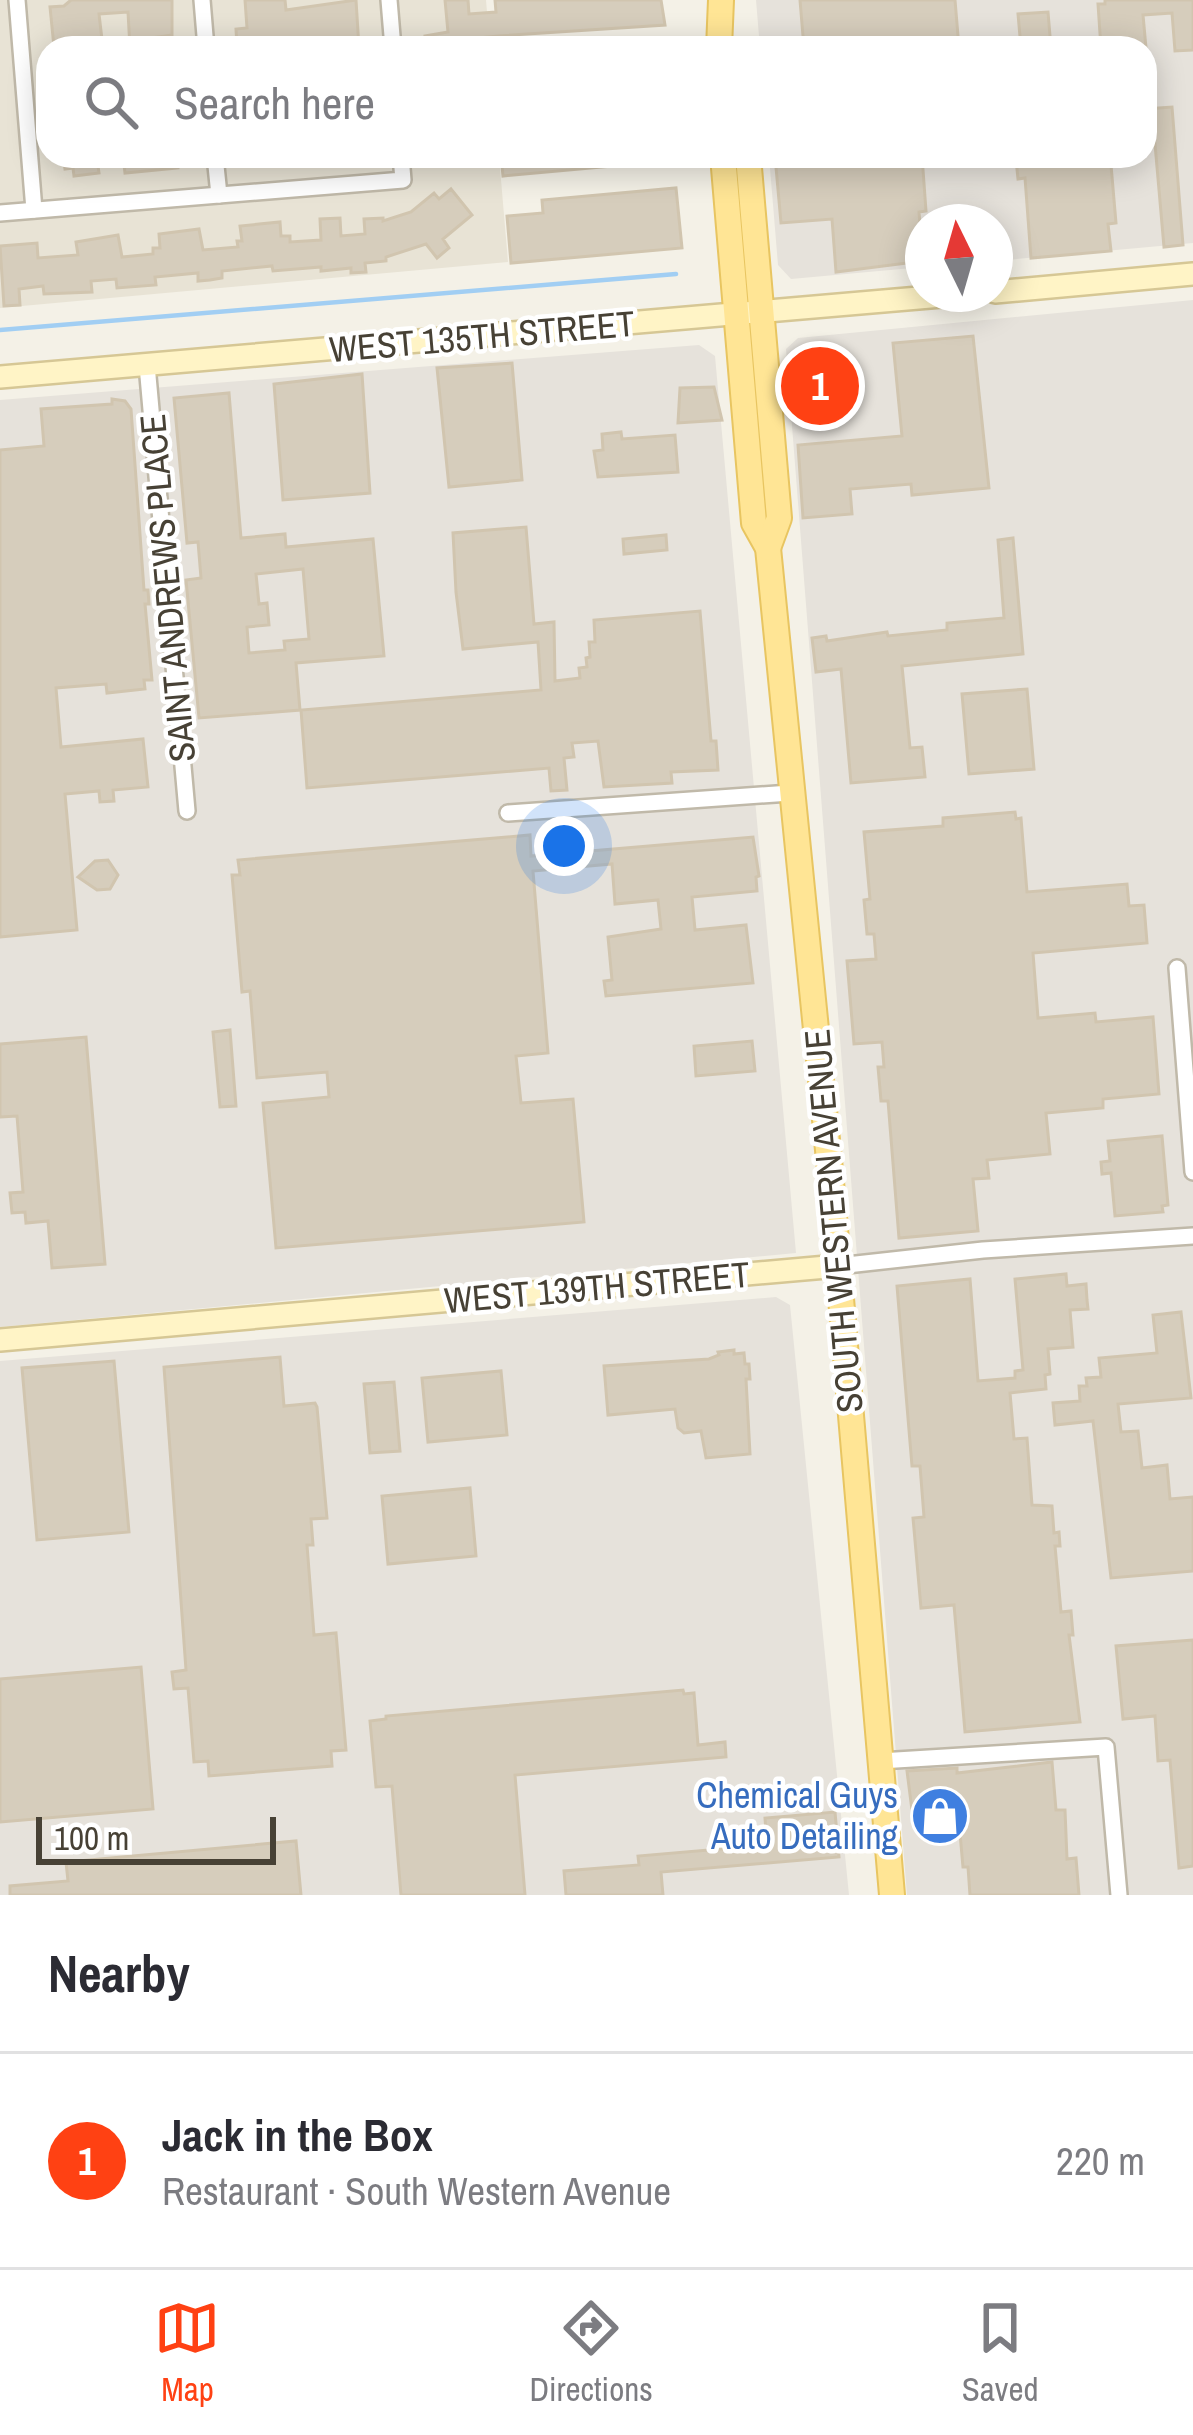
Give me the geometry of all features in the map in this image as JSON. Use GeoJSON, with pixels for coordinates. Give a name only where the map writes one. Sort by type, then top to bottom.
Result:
{"type":"FeatureCollection","features":[{"type":"Feature","properties":{"kind":"main road"},"geometry":{"type":"LineString","coordinates":[[719,36],[721,2]]}},
{"type":"Feature","properties":{"kind":"main road"},"geometry":{"type":"LineString","coordinates":[[721,2],[730,36]]}},
{"type":"Feature","properties":{"kind":"main road","name":"SOUTH WESTERN AVENUE"},"geometry":{"type":"LineString","coordinates":[[725,168],[779,518],[768,548],[838,1266],[892,1895]]}},
{"type":"Feature","properties":{"kind":"main road","name":"SOUTH WESTERN AVENUE"},"geometry":{"type":"LineString","coordinates":[[748,168],[750,314]]}},
{"type":"Feature","properties":{"kind":"street"},"geometry":{"type":"LineString","coordinates":[[16,0],[34,210]]}},
{"type":"Feature","properties":{"kind":"street"},"geometry":{"type":"LineString","coordinates":[[202,0],[205,36]]}},
{"type":"Feature","properties":{"kind":"street"},"geometry":{"type":"LineString","coordinates":[[389,0],[392,36]]}},
{"type":"Feature","properties":{"kind":"street"},"geometry":{"type":"LineString","coordinates":[[216,168],[219,195]]}},
{"type":"Feature","properties":{"kind":"street"},"geometry":{"type":"LineString","coordinates":[[0,213],[403,180],[402,168]]}},
{"type":"Feature","properties":{"kind":"street"},"geometry":{"type":"LineString","coordinates":[[1013,290],[1193,274]]}},
{"type":"Feature","properties":{"kind":"street","name":"WEST 135TH STREET"},"geometry":{"type":"LineString","coordinates":[[0,377],[905,300]]}},
{"type":"Feature","properties":{"kind":"street","name":"SAINT ANDREWS PLACE"},"geometry":{"type":"LineString","coordinates":[[147,365],[187,811]]}},
{"type":"Feature","properties":{"kind":"street"},"geometry":{"type":"LineString","coordinates":[[508,813],[790,793]]}},
{"type":"Feature","properties":{"kind":"street"},"geometry":{"type":"LineString","coordinates":[[1178,968],[1193,1172]]}},
{"type":"Feature","properties":{"kind":"street","name":"WEST 139TH STREET"},"geometry":{"type":"LineString","coordinates":[[0,1340],[983,1250],[1193,1236]]}},
{"type":"Feature","properties":{"kind":"street"},"geometry":{"type":"LineString","coordinates":[[880,1761],[1106,1747],[1119,1895]]}},
{"type":"Feature","properties":{"kind":"shaded area"},"geometry":{"type":"Polygon","coordinates":[[[0,0],[486,0],[489,36],[36,36],[36,168],[500,168],[508,262],[0,308],[0,0]]]}},
{"type":"Feature","properties":{"kind":"shaded area"},"geometry":{"type":"Polygon","coordinates":[[[756,0],[1193,0],[1193,243],[1013,259],[1013,204],[905,204],[905,269],[791,279],[778,265],[770,168],[1157,168],[1157,36],[759,36],[756,0]]]}},
{"type":"Feature","properties":{"kind":"shaded area"},"geometry":{"type":"Polygon","coordinates":[[[1193,300],[1193,1895],[907,1895],[786,349],[798,338],[1193,300]]]}},
{"type":"Feature","properties":{"kind":"shaded area"},"geometry":{"type":"Polygon","coordinates":[[[699,345],[715,356],[796,1253],[0,1327],[0,400],[699,345]]]}},
{"type":"Feature","properties":{"kind":"shaded area"},"geometry":{"type":"Polygon","coordinates":[[[776,1297],[790,1305],[849,1895],[0,1895],[0,1361],[776,1297]]]}},
{"type":"Feature","properties":{"kind":"building"},"geometry":{"type":"Polygon","coordinates":[[[71,0],[172,0],[172,35],[129,36],[128,12],[99,14],[102,36],[53,36],[50,7],[71,0]]]}},
{"type":"Feature","properties":{"kind":"building"},"geometry":{"type":"Polygon","coordinates":[[[245,0],[285,0],[286,10],[356,0],[358,36],[236,36],[236,29],[247,28],[245,0]]]}},
{"type":"Feature","properties":{"kind":"building"},"geometry":{"type":"Polygon","coordinates":[[[445,0],[468,0],[469,14],[496,12],[495,0],[661,0],[665,25],[425,36],[448,32],[445,0]]]}},
{"type":"Feature","properties":{"kind":"building"},"geometry":{"type":"Polygon","coordinates":[[[800,0],[955,0],[958,36],[803,36],[800,0]]]}},
{"type":"Feature","properties":{"kind":"building"},"geometry":{"type":"Polygon","coordinates":[[[1105,0],[1193,0],[1193,50],[1175,51],[1172,13],[1143,15],[1145,36],[1100,36],[1098,4],[1105,0]]]}},
{"type":"Feature","properties":{"kind":"building"},"geometry":{"type":"Polygon","coordinates":[[[1048,12],[1050,36],[1020,36],[1018,14],[1048,12]]]}},
{"type":"Feature","properties":{"kind":"building"},"geometry":{"type":"Polygon","coordinates":[[[1172,107],[1183,245],[1164,247],[1157,108],[1172,107]]]}},
{"type":"Feature","properties":{"kind":"building"},"geometry":{"type":"Polygon","coordinates":[[[73,168],[98,168],[99,173],[74,176],[73,168]]]}},
{"type":"Feature","properties":{"kind":"building"},"geometry":{"type":"Polygon","coordinates":[[[124,168],[178,168],[125,173],[124,168]]]}},
{"type":"Feature","properties":{"kind":"building"},"geometry":{"type":"Polygon","coordinates":[[[502,168],[592,168],[503,176],[502,168]]]}},
{"type":"Feature","properties":{"kind":"building"},"geometry":{"type":"Polygon","coordinates":[[[776,168],[923,168],[925,204],[905,204],[905,263],[836,272],[832,219],[781,223],[776,168]]]}},
{"type":"Feature","properties":{"kind":"building"},"geometry":{"type":"Polygon","coordinates":[[[1017,168],[1111,168],[1116,223],[1108,224],[1111,251],[1031,258],[1025,178],[1018,179],[1017,168]]]}},
{"type":"Feature","properties":{"kind":"building"},"geometry":{"type":"Polygon","coordinates":[[[676,188],[682,248],[511,263],[507,216],[543,213],[542,200],[676,188]]]}},
{"type":"Feature","properties":{"kind":"building"},"geometry":{"type":"Polygon","coordinates":[[[451,189],[472,215],[443,239],[449,248],[437,258],[426,244],[386,257],[386,261],[365,263],[366,272],[351,273],[351,268],[321,271],[321,267],[273,271],[272,266],[222,271],[222,278],[210,280],[198,281],[198,273],[155,277],[156,285],[117,288],[116,279],[91,281],[92,292],[44,294],[43,286],[19,289],[20,305],[4,306],[0,246],[37,243],[38,258],[78,255],[76,242],[118,235],[122,257],[153,254],[153,248],[160,248],[159,234],[199,229],[203,250],[238,247],[240,226],[280,222],[281,236],[290,236],[290,242],[321,240],[320,219],[340,218],[341,236],[365,234],[364,219],[383,221],[411,212],[434,193],[439,199],[451,189]]]}},
{"type":"Feature","properties":{"kind":"building"},"geometry":{"type":"Polygon","coordinates":[[[973,336],[989,488],[912,495],[911,484],[850,489],[852,514],[803,518],[798,445],[902,436],[893,343],[973,336]]]}},
{"type":"Feature","properties":{"kind":"building"},"geometry":{"type":"Polygon","coordinates":[[[833,354],[839,417],[811,419],[805,357],[833,354]]]}},
{"type":"Feature","properties":{"kind":"building"},"geometry":{"type":"Polygon","coordinates":[[[512,363],[522,480],[449,487],[437,368],[512,363]]]}},
{"type":"Feature","properties":{"kind":"building"},"geometry":{"type":"Polygon","coordinates":[[[362,374],[370,493],[283,500],[274,384],[362,374]]]}},
{"type":"Feature","properties":{"kind":"building"},"geometry":{"type":"Polygon","coordinates":[[[714,387],[722,420],[678,423],[680,388],[714,387]]]}},
{"type":"Feature","properties":{"kind":"building"},"geometry":{"type":"Polygon","coordinates":[[[229,393],[241,538],[285,534],[286,547],[373,539],[384,656],[296,663],[300,710],[199,718],[186,580],[201,578],[198,542],[187,543],[174,398],[229,393]],[[303,569],[256,574],[259,604],[267,603],[269,625],[247,627],[249,653],[285,650],[284,641],[309,639],[303,569]]]}},
{"type":"Feature","properties":{"kind":"building"},"geometry":{"type":"Polygon","coordinates":[[[112,399],[125,401],[131,409],[152,680],[144,680],[145,689],[107,693],[106,684],[56,688],[61,747],[143,739],[148,787],[113,790],[114,801],[100,802],[99,791],[65,794],[77,930],[0,937],[0,450],[44,446],[41,409],[112,404],[112,399]]]}},
{"type":"Feature","properties":{"kind":"building"},"geometry":{"type":"Polygon","coordinates":[[[621,432],[622,439],[675,435],[678,472],[598,477],[594,451],[603,450],[602,434],[621,432]]]}},
{"type":"Feature","properties":{"kind":"building"},"geometry":{"type":"Polygon","coordinates":[[[526,527],[534,624],[554,622],[555,681],[580,678],[579,668],[587,667],[590,657],[589,642],[595,642],[594,620],[700,611],[711,741],[716,741],[718,770],[671,772],[672,783],[604,787],[598,741],[572,743],[574,757],[564,758],[567,790],[551,791],[549,768],[307,788],[301,710],[541,690],[538,642],[463,649],[456,592],[453,533],[526,527]]]}},
{"type":"Feature","properties":{"kind":"building"},"geometry":{"type":"Polygon","coordinates":[[[666,535],[667,550],[624,554],[623,539],[666,535]]]}},
{"type":"Feature","properties":{"kind":"building"},"geometry":{"type":"Polygon","coordinates":[[[1013,538],[1023,654],[902,666],[910,748],[922,747],[925,777],[851,783],[841,669],[816,672],[812,638],[826,636],[827,641],[947,630],[947,623],[1004,618],[998,540],[1013,538]]]}},
{"type":"Feature","properties":{"kind":"building"},"geometry":{"type":"Polygon","coordinates":[[[1027,689],[1034,769],[969,774],[962,694],[1027,689]]]}},
{"type":"Feature","properties":{"kind":"building"},"geometry":{"type":"Polygon","coordinates":[[[1015,812],[1016,819],[1021,818],[1027,892],[1127,884],[1129,906],[1144,905],[1147,943],[1033,953],[1038,1018],[1095,1013],[1096,1022],[1153,1017],[1159,1094],[1103,1099],[1103,1108],[1046,1113],[1050,1154],[987,1160],[989,1178],[973,1179],[978,1231],[899,1238],[888,1101],[881,1101],[878,1067],[884,1067],[882,1042],[854,1044],[847,961],[876,959],[874,934],[867,934],[864,900],[870,899],[864,832],[943,826],[943,818],[1015,812]]]}},
{"type":"Feature","properties":{"kind":"building"},"geometry":{"type":"Polygon","coordinates":[[[530,835],[531,856],[753,837],[757,891],[692,897],[695,930],[746,925],[753,983],[606,996],[604,981],[612,980],[608,937],[661,929],[658,900],[615,904],[612,864],[533,871],[548,1053],[516,1056],[521,1103],[573,1099],[584,1222],[276,1248],[263,1103],[329,1097],[327,1072],[257,1078],[250,991],[242,992],[232,875],[240,875],[238,860],[530,835]]]}},
{"type":"Feature","properties":{"kind":"building"},"geometry":{"type":"Polygon","coordinates":[[[108,860],[118,875],[110,889],[97,890],[78,877],[95,861],[108,860]]]}},
{"type":"Feature","properties":{"kind":"building"},"geometry":{"type":"Polygon","coordinates":[[[230,1030],[236,1106],[220,1107],[213,1032],[230,1030]]]}},
{"type":"Feature","properties":{"kind":"building"},"geometry":{"type":"Polygon","coordinates":[[[86,1037],[105,1264],[52,1268],[48,1221],[26,1223],[25,1212],[12,1213],[10,1193],[23,1192],[17,1116],[0,1117],[0,1044],[86,1037]]]}},
{"type":"Feature","properties":{"kind":"building"},"geometry":{"type":"Polygon","coordinates":[[[752,1041],[755,1071],[696,1076],[694,1046],[752,1041]]]}},
{"type":"Feature","properties":{"kind":"building"},"geometry":{"type":"Polygon","coordinates":[[[1162,1136],[1168,1205],[1162,1206],[1163,1212],[1115,1216],[1111,1173],[1102,1174],[1101,1162],[1110,1161],[1108,1141],[1162,1136]]]}},
{"type":"Feature","properties":{"kind":"building"},"geometry":{"type":"Polygon","coordinates":[[[1066,1274],[1067,1286],[1086,1284],[1088,1309],[1070,1310],[1073,1347],[1048,1349],[1046,1389],[1010,1393],[1014,1439],[1027,1438],[1032,1505],[1052,1506],[1054,1533],[1059,1532],[1060,1546],[1055,1546],[1061,1612],[1071,1611],[1073,1635],[1069,1635],[1080,1722],[965,1732],[954,1605],[921,1608],[913,1518],[924,1517],[920,1466],[912,1466],[897,1286],[970,1279],[978,1381],[1015,1378],[1015,1371],[1023,1370],[1015,1279],[1066,1274]]]}},
{"type":"Feature","properties":{"kind":"building"},"geometry":{"type":"Polygon","coordinates":[[[1181,1312],[1191,1398],[1118,1404],[1121,1432],[1138,1431],[1142,1468],[1167,1465],[1170,1499],[1193,1497],[1193,1571],[1111,1578],[1093,1421],[1055,1425],[1053,1403],[1080,1401],[1079,1386],[1087,1386],[1086,1378],[1101,1377],[1099,1358],[1157,1353],[1153,1315],[1181,1312]]]}},
{"type":"Feature","properties":{"kind":"building"},"geometry":{"type":"Polygon","coordinates":[[[734,1350],[734,1354],[744,1353],[745,1364],[749,1364],[750,1454],[706,1458],[701,1431],[684,1433],[678,1428],[675,1409],[608,1415],[604,1366],[709,1359],[734,1350]]]}},
{"type":"Feature","properties":{"kind":"building"},"geometry":{"type":"Polygon","coordinates":[[[280,1357],[284,1406],[315,1403],[317,1407],[327,1518],[311,1519],[313,1545],[307,1545],[314,1635],[336,1633],[346,1750],[331,1751],[332,1766],[209,1776],[208,1761],[194,1762],[188,1688],[174,1689],[172,1672],[186,1670],[164,1367],[280,1357]]]}},
{"type":"Feature","properties":{"kind":"building"},"geometry":{"type":"Polygon","coordinates":[[[114,1361],[129,1532],[37,1540],[22,1368],[114,1361]]]}},
{"type":"Feature","properties":{"kind":"building"},"geometry":{"type":"Polygon","coordinates":[[[501,1371],[507,1435],[428,1442],[422,1378],[501,1371]]]}},
{"type":"Feature","properties":{"kind":"building"},"geometry":{"type":"Polygon","coordinates":[[[394,1382],[400,1451],[370,1453],[364,1384],[394,1382]]]}},
{"type":"Feature","properties":{"kind":"building"},"geometry":{"type":"Polygon","coordinates":[[[470,1488],[476,1556],[388,1564],[382,1496],[470,1488]]]}},
{"type":"Feature","properties":{"kind":"building"},"geometry":{"type":"Polygon","coordinates":[[[1193,1640],[1193,1866],[1179,1868],[1170,1760],[1158,1761],[1155,1716],[1123,1719],[1116,1646],[1193,1640]]]}},
{"type":"Feature","properties":{"kind":"building"},"geometry":{"type":"Polygon","coordinates":[[[141,1667],[153,1809],[0,1822],[0,1679],[141,1667]]]}},
{"type":"Feature","properties":{"kind":"building"},"geometry":{"type":"Polygon","coordinates":[[[683,1690],[694,1693],[698,1745],[725,1742],[726,1757],[515,1775],[525,1895],[401,1895],[392,1786],[376,1787],[370,1721],[683,1690]]]}},
{"type":"Feature","properties":{"kind":"building"},"geometry":{"type":"Polygon","coordinates":[[[1052,1762],[1056,1810],[1065,1810],[1067,1859],[1076,1858],[1079,1895],[970,1895],[959,1822],[914,1826],[907,1771],[957,1768],[957,1773],[1052,1762]]]}},
{"type":"Feature","properties":{"kind":"building"},"geometry":{"type":"Polygon","coordinates":[[[835,1812],[839,1857],[661,1872],[663,1895],[566,1895],[564,1871],[639,1865],[638,1856],[767,1845],[765,1818],[835,1812]]]}},
{"type":"Feature","properties":{"kind":"building"},"geometry":{"type":"Polygon","coordinates":[[[296,1841],[301,1895],[10,1895],[10,1886],[68,1881],[66,1862],[296,1841]]]}},
{"type":"Feature","properties":{"kind":"waterway"},"geometry":{"type":"LineString","coordinates":[[0,330],[676,274]]}},
{"type":"Feature","properties":{"kind":"place","name":"Jack in the Box"},"geometry":{"type":"Point","coordinates":[820,386]}},
{"type":"Feature","properties":{"kind":"place","name":"Chemical Guys Auto Detailing"},"geometry":{"type":"Point","coordinates":[940,1816]}}]}
